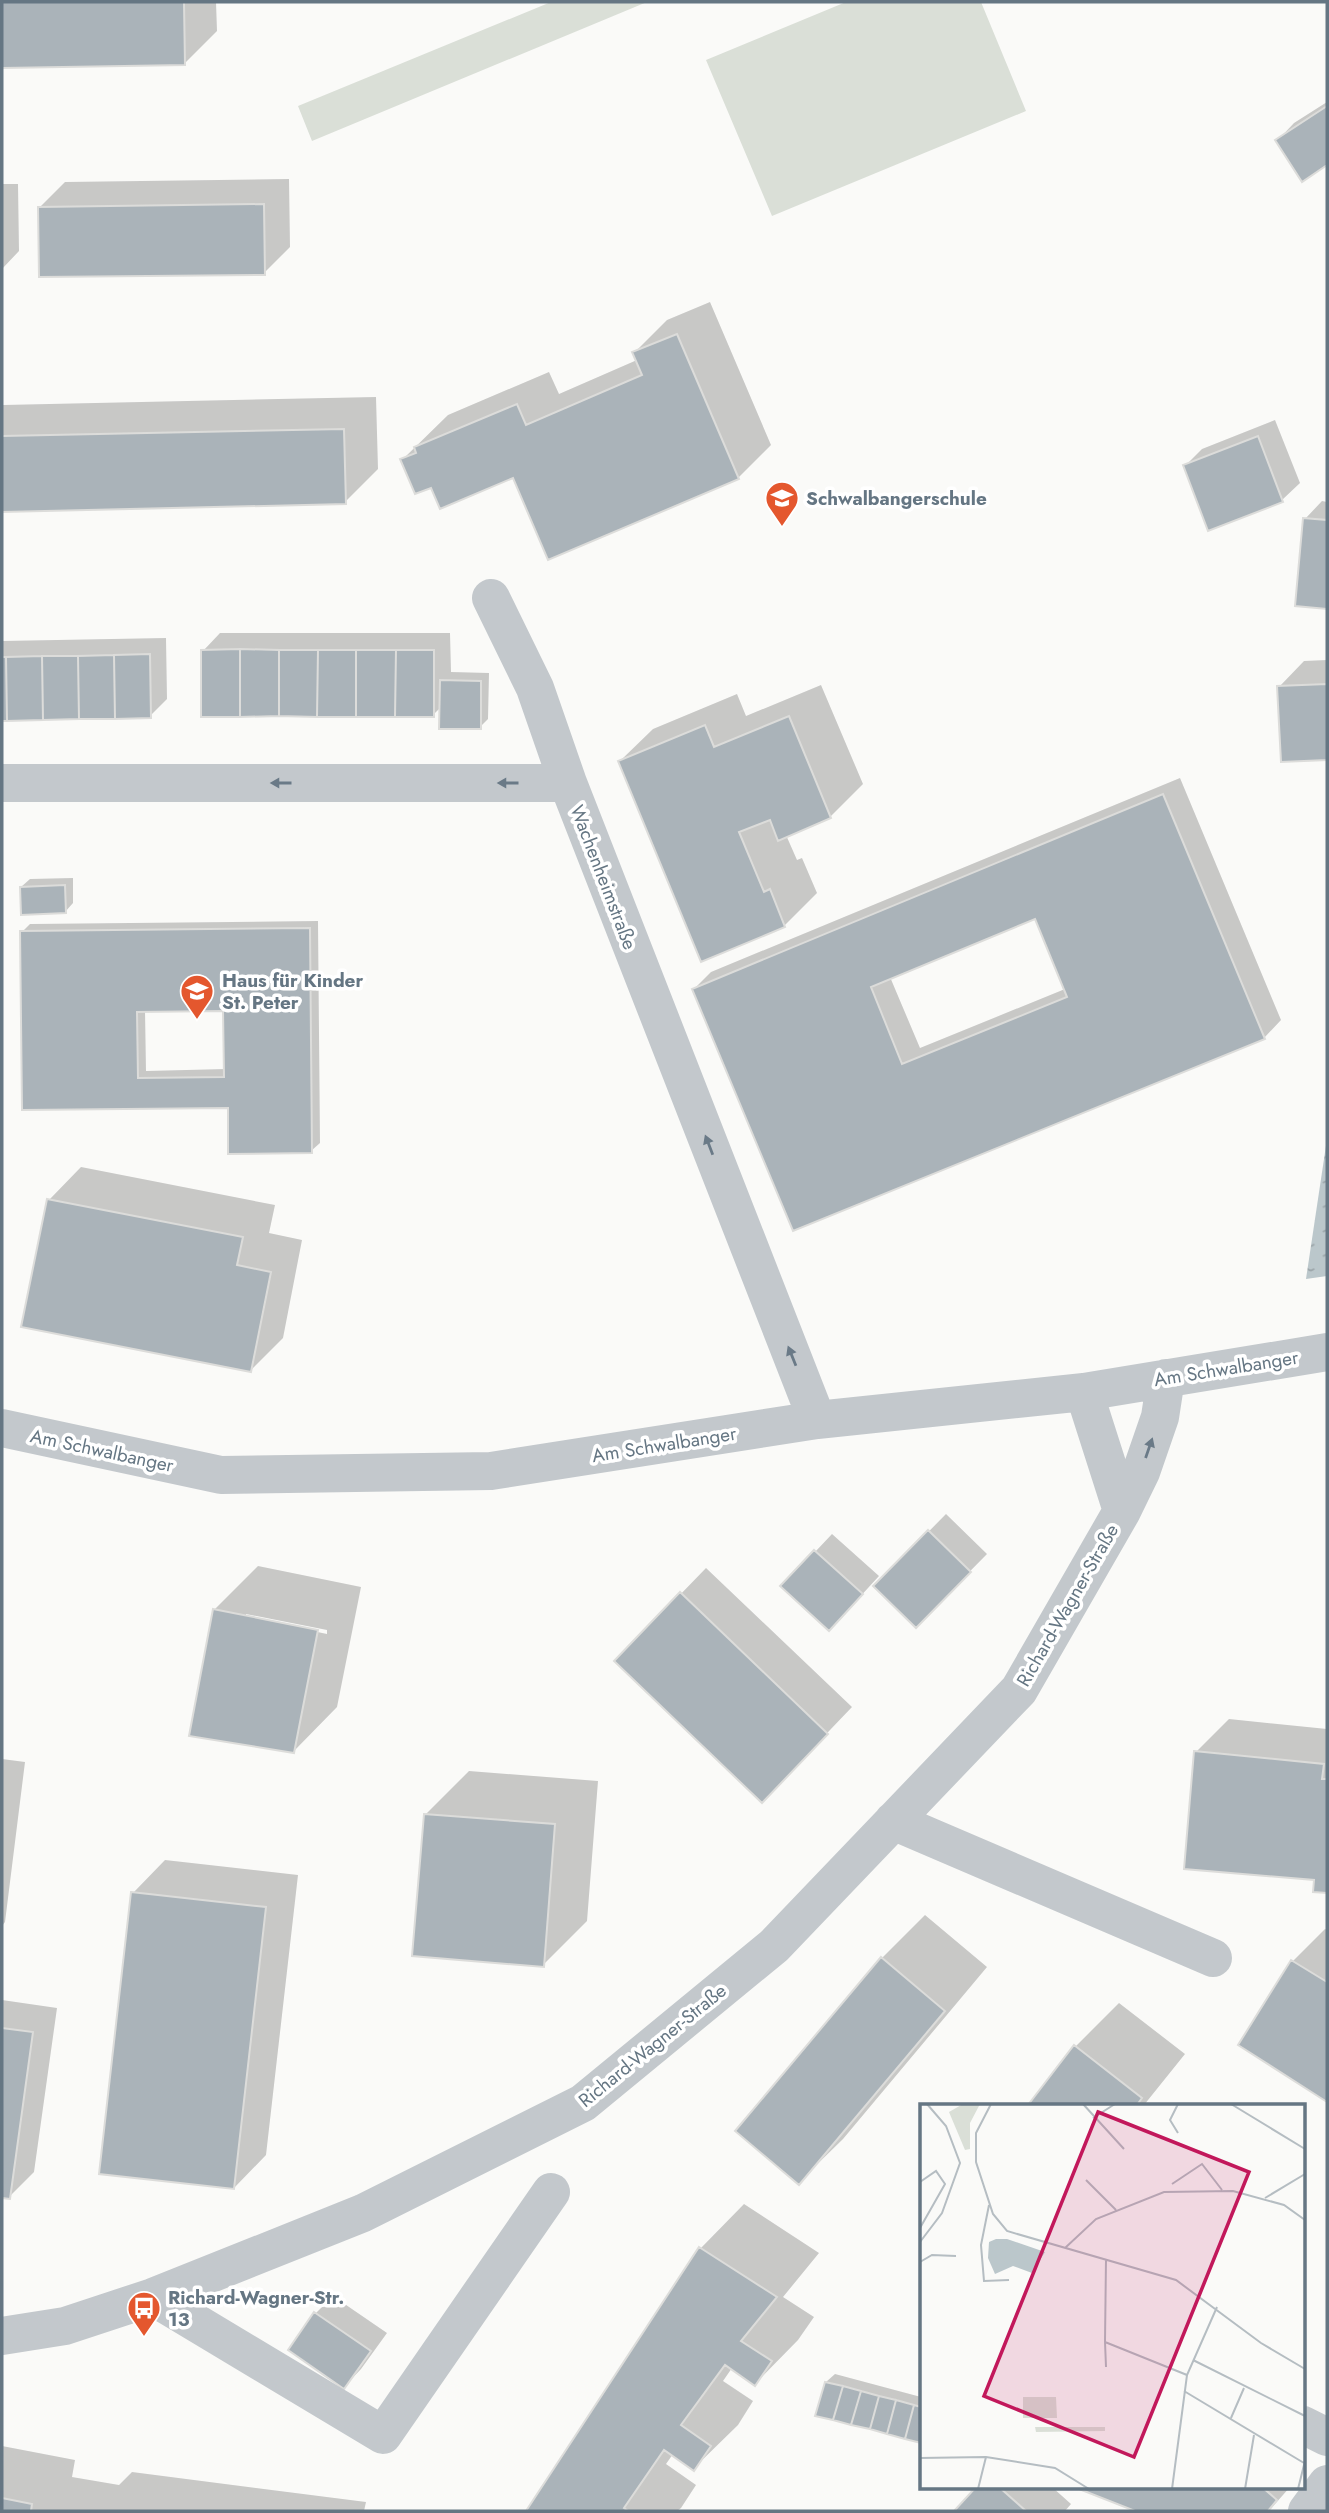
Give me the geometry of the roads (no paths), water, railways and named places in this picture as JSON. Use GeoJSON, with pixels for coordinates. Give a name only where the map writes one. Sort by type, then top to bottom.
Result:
{"type":"FeatureCollection","features":[{"type":"Feature","properties":{"kind":"street"},"geometry":{"type":"LineString","coordinates":[[491,598],[535,688],[568,783]]}},
{"type":"Feature","properties":{"kind":"street","name":"Wachenheimstraße"},"geometry":{"type":"LineString","coordinates":[[2,783],[568,783],[817,1420]]}},
{"type":"Feature","properties":{"kind":"street","name":"Am Schwalbanger"},"geometry":{"type":"LineString","coordinates":[[2,1428],[221,1475],[491,1471],[817,1420],[1084,1392],[1327,1352]]}},
{"type":"Feature","properties":{"kind":"street","name":"Richard-Wagner-Straße"},"geometry":{"type":"LineString","coordinates":[[2,2336],[65,2326],[153,2297],[363,2213],[583,2103],[774,1946],[1019,1690],[1136,1512],[1141,1472],[1156,1428],[1166,1378]]}},
{"type":"Feature","properties":{"kind":"street","name":"Richard-Wagner-Straße"},"geometry":{"type":"LineString","coordinates":[[1084,1392],[1136,1512]]}},
{"type":"Feature","properties":{"kind":"street"},"geometry":{"type":"LineString","coordinates":[[892,1821],[1213,1958]]}},
{"type":"Feature","properties":{"kind":"street"},"geometry":{"type":"LineString","coordinates":[[153,2297],[383,2435],[551,2192]]}},
{"type":"Feature","properties":{"kind":"street"},"geometry":{"type":"LineString","coordinates":[[1304,2426],[1327,2438]]}},
{"type":"Feature","properties":{"kind":"street"},"geometry":{"type":"LineString","coordinates":[[1307,2511],[1327,2484]]}},
{"type":"Feature","properties":{"kind":"water"},"geometry":{"type":"Polygon","coordinates":[[[1327,1139],[1327,1276],[1306,1279],[1327,1139]]]}},
{"type":"Feature","properties":{"kind":"place","name":"Schwalbangerschule"},"geometry":{"type":"Point","coordinates":[782,528]}},
{"type":"Feature","properties":{"kind":"place","name":"Haus für Kinder St. Peter"},"geometry":{"type":"Point","coordinates":[197,1021]}},
{"type":"Feature","properties":{"kind":"place","name":"Richard-Wagner-Str. 13"},"geometry":{"type":"Point","coordinates":[144,2338]}}]}
